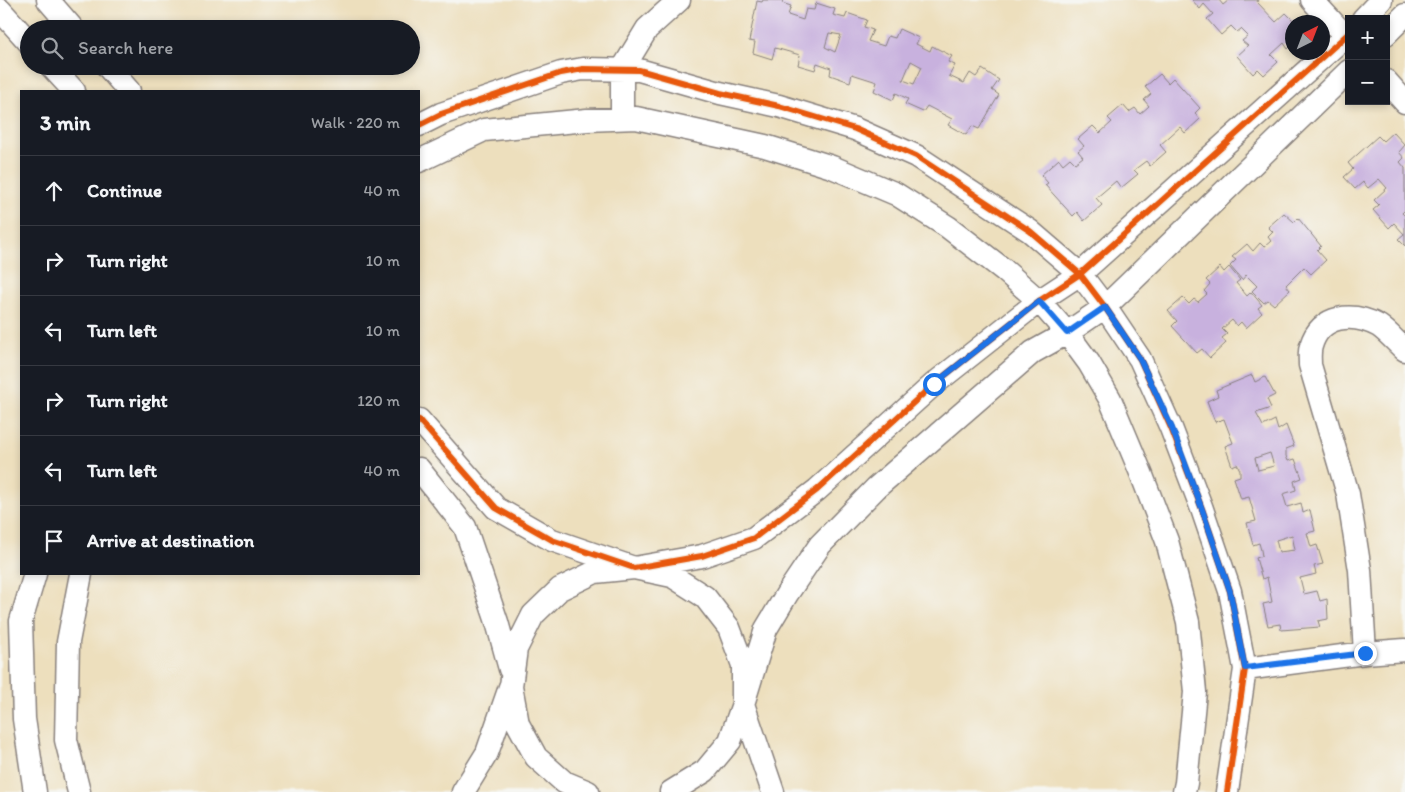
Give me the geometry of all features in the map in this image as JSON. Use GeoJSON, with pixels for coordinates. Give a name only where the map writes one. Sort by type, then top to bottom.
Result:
{"type":"FeatureCollection","features":[{"type":"Feature","properties":{"kind":"street"},"geometry":{"type":"LineString","coordinates":[[48,0],[65,20]]}},
{"type":"Feature","properties":{"kind":"street"},"geometry":{"type":"LineString","coordinates":[[622,118],[622,70],[647,29],[679,0]]}},
{"type":"Feature","properties":{"kind":"street"},"geometry":{"type":"LineString","coordinates":[[1312,0],[1345,33]]}},
{"type":"Feature","properties":{"kind":"street"},"geometry":{"type":"LineString","coordinates":[[1367,15],[1382,0]]}},
{"type":"Feature","properties":{"kind":"street"},"geometry":{"type":"LineString","coordinates":[[0,10],[20,32]]}},
{"type":"Feature","properties":{"kind":"street"},"geometry":{"type":"LineString","coordinates":[[1390,30],[1405,15]]}},
{"type":"Feature","properties":{"kind":"street"},"geometry":{"type":"LineString","coordinates":[[463,792],[487,753],[511,681],[516,649],[533,615],[560,589],[595,572],[634,568],[702,556],[754,538],[817,490],[934,384],[1039,301],[1080,274],[1345,39]]}},
{"type":"Feature","properties":{"kind":"street"},"geometry":{"type":"LineString","coordinates":[[420,124],[441,114],[561,73],[583,69],[639,70],[720,93],[779,106],[855,129],[916,156],[1030,231],[1080,274],[1140,359],[1172,428],[1202,509],[1230,591],[1245,668],[1227,792]]}},
{"type":"Feature","properties":{"kind":"street"},"geometry":{"type":"LineString","coordinates":[[59,75],[73,90]]}},
{"type":"Feature","properties":{"kind":"street"},"geometry":{"type":"LineString","coordinates":[[115,75],[128,90]]}},
{"type":"Feature","properties":{"kind":"street"},"geometry":{"type":"LineString","coordinates":[[671,792],[706,771],[730,741],[766,629],[820,545],[876,488],[1033,352],[1067,333],[1105,307],[1345,75]]}},
{"type":"Feature","properties":{"kind":"street"},"geometry":{"type":"LineString","coordinates":[[1390,85],[1405,102]]}},
{"type":"Feature","properties":{"kind":"street"},"geometry":{"type":"LineString","coordinates":[[420,161],[484,130],[587,120],[636,118],[765,146],[832,167],[896,194],[948,227],[1004,270],[1039,301],[1067,333],[1089,363],[1110,400],[1167,541],[1188,622],[1195,692],[1184,792]]}},
{"type":"Feature","properties":{"kind":"street"},"geometry":{"type":"LineString","coordinates":[[1365,653],[1360,570],[1348,494],[1310,366],[1311,346],[1319,330],[1334,318],[1354,318],[1379,326],[1405,350]]}},
{"type":"Feature","properties":{"kind":"street"},"geometry":{"type":"LineString","coordinates":[[420,421],[496,508],[552,540],[634,568],[672,576],[705,597],[730,628],[743,665],[742,704],[773,792]]}},
{"type":"Feature","properties":{"kind":"street"},"geometry":{"type":"LineString","coordinates":[[420,469],[465,526],[497,622],[511,681],[518,724],[536,756],[564,782],[588,792]]}},
{"type":"Feature","properties":{"kind":"street"},"geometry":{"type":"LineString","coordinates":[[35,575],[21,621],[24,719],[35,792]]}},
{"type":"Feature","properties":{"kind":"street"},"geometry":{"type":"LineString","coordinates":[[79,792],[66,740],[68,642],[81,575]]}},
{"type":"Feature","properties":{"kind":"street"},"geometry":{"type":"LineString","coordinates":[[1245,668],[1405,650]]}},
{"type":"Feature","properties":{"kind":"building"},"geometry":{"type":"Polygon","coordinates":[[[763,0],[783,0],[782,3],[791,6],[788,15],[803,20],[806,9],[814,10],[816,3],[835,9],[833,15],[845,18],[847,13],[867,20],[864,27],[873,30],[868,41],[884,46],[888,36],[895,38],[899,29],[919,38],[916,44],[930,51],[932,46],[952,56],[948,62],[955,65],[949,76],[964,83],[970,73],[976,77],[982,69],[999,80],[992,90],[999,95],[979,129],[972,126],[966,135],[948,125],[952,119],[927,106],[923,112],[905,104],[908,99],[896,93],[893,100],[874,91],[877,82],[852,74],[850,82],[830,75],[831,68],[817,63],[815,70],[798,65],[800,55],[775,48],[772,59],[753,53],[755,42],[749,41],[757,1],[762,2],[763,0]],[[829,33],[825,47],[835,52],[841,35],[829,33]],[[911,61],[903,80],[914,84],[922,67],[911,61]]]}},
{"type":"Feature","properties":{"kind":"building"},"geometry":{"type":"Polygon","coordinates":[[[1192,0],[1219,0],[1223,5],[1229,0],[1258,0],[1257,2],[1276,22],[1286,13],[1288,15],[1285,15],[1285,44],[1284,43],[1271,55],[1278,62],[1264,75],[1258,69],[1253,74],[1237,56],[1248,46],[1242,41],[1248,36],[1241,29],[1237,32],[1231,26],[1221,35],[1207,19],[1213,14],[1204,4],[1200,9],[1192,0]]]}},
{"type":"Feature","properties":{"kind":"building"},"geometry":{"type":"Polygon","coordinates":[[[1160,74],[1168,83],[1173,78],[1200,108],[1195,113],[1200,119],[1185,133],[1180,127],[1160,145],[1166,152],[1150,166],[1146,161],[1134,170],[1138,174],[1121,188],[1116,181],[1096,198],[1102,205],[1084,221],[1077,212],[1073,216],[1045,185],[1048,183],[1041,175],[1059,159],[1063,164],[1070,158],[1075,163],[1083,157],[1078,151],[1084,146],[1078,139],[1093,126],[1100,133],[1112,122],[1108,118],[1123,105],[1129,112],[1135,108],[1140,114],[1149,106],[1144,100],[1151,94],[1145,87],[1160,74]]]}},
{"type":"Feature","properties":{"kind":"building"},"geometry":{"type":"Polygon","coordinates":[[[1393,132],[1405,145],[1399,152],[1404,158],[1400,162],[1405,168],[1405,210],[1402,213],[1405,216],[1405,246],[1398,239],[1404,234],[1394,223],[1389,228],[1373,210],[1379,205],[1374,200],[1387,188],[1379,179],[1368,188],[1363,182],[1355,189],[1344,177],[1353,169],[1348,163],[1378,136],[1383,141],[1393,132]]]}},
{"type":"Feature","properties":{"kind":"building"},"geometry":{"type":"Polygon","coordinates":[[[1284,213],[1294,222],[1298,218],[1321,246],[1317,250],[1326,260],[1311,274],[1304,267],[1286,285],[1290,290],[1274,305],[1268,300],[1264,303],[1252,291],[1257,286],[1246,275],[1242,280],[1230,266],[1236,260],[1232,257],[1247,244],[1253,251],[1260,243],[1264,247],[1271,241],[1268,237],[1273,232],[1268,227],[1284,213]]]}},
{"type":"Feature","properties":{"kind":"building"},"geometry":{"type":"Polygon","coordinates":[[[1220,267],[1224,272],[1229,267],[1240,280],[1236,283],[1247,296],[1251,292],[1262,305],[1258,308],[1262,313],[1246,328],[1241,322],[1237,326],[1232,320],[1222,329],[1227,334],[1222,338],[1226,343],[1210,358],[1202,349],[1197,353],[1172,326],[1177,321],[1168,311],[1183,298],[1189,304],[1194,299],[1198,302],[1207,294],[1204,291],[1210,284],[1206,280],[1220,267]]]}},
{"type":"Feature","properties":{"kind":"building"},"geometry":{"type":"Polygon","coordinates":[[[1252,375],[1255,382],[1265,377],[1275,395],[1267,399],[1271,408],[1256,413],[1263,426],[1275,420],[1278,430],[1286,425],[1294,446],[1286,449],[1286,456],[1288,461],[1295,459],[1302,478],[1294,481],[1296,490],[1283,494],[1287,507],[1301,503],[1303,513],[1310,510],[1315,531],[1307,533],[1311,547],[1317,545],[1323,564],[1314,566],[1316,574],[1300,578],[1304,594],[1317,591],[1320,601],[1327,599],[1328,619],[1318,621],[1320,627],[1281,630],[1280,624],[1268,626],[1263,604],[1272,602],[1267,577],[1262,579],[1256,558],[1262,556],[1261,550],[1259,543],[1253,545],[1247,523],[1256,521],[1249,497],[1241,499],[1234,478],[1240,476],[1240,470],[1237,464],[1232,466],[1225,446],[1233,443],[1224,419],[1215,422],[1207,401],[1218,396],[1216,390],[1252,375]],[[1270,453],[1255,458],[1258,470],[1274,466],[1270,453]],[[1292,535],[1276,540],[1279,552],[1295,550],[1292,535]]]}},
{"type":"Feature","properties":{"kind":"cycle path"},"geometry":{"type":"LineString","coordinates":[[420,421],[496,508],[552,540],[634,568],[702,556],[754,538],[817,490],[934,384],[1039,301],[1080,274],[1345,37]]}},
{"type":"Feature","properties":{"kind":"cycle path"},"geometry":{"type":"LineString","coordinates":[[420,124],[441,114],[561,73],[583,69],[639,70],[720,93],[779,106],[855,129],[916,156],[1030,231],[1080,274],[1140,359],[1171,428],[1202,509],[1230,591],[1245,669],[1227,792]]}},
{"type":"Feature","properties":{"kind":"route"},"geometry":{"type":"LineString","coordinates":[[934,384],[1039,301],[1067,333],[1105,307],[1140,359],[1172,428],[1230,591],[1245,668],[1365,653]]}}]}
